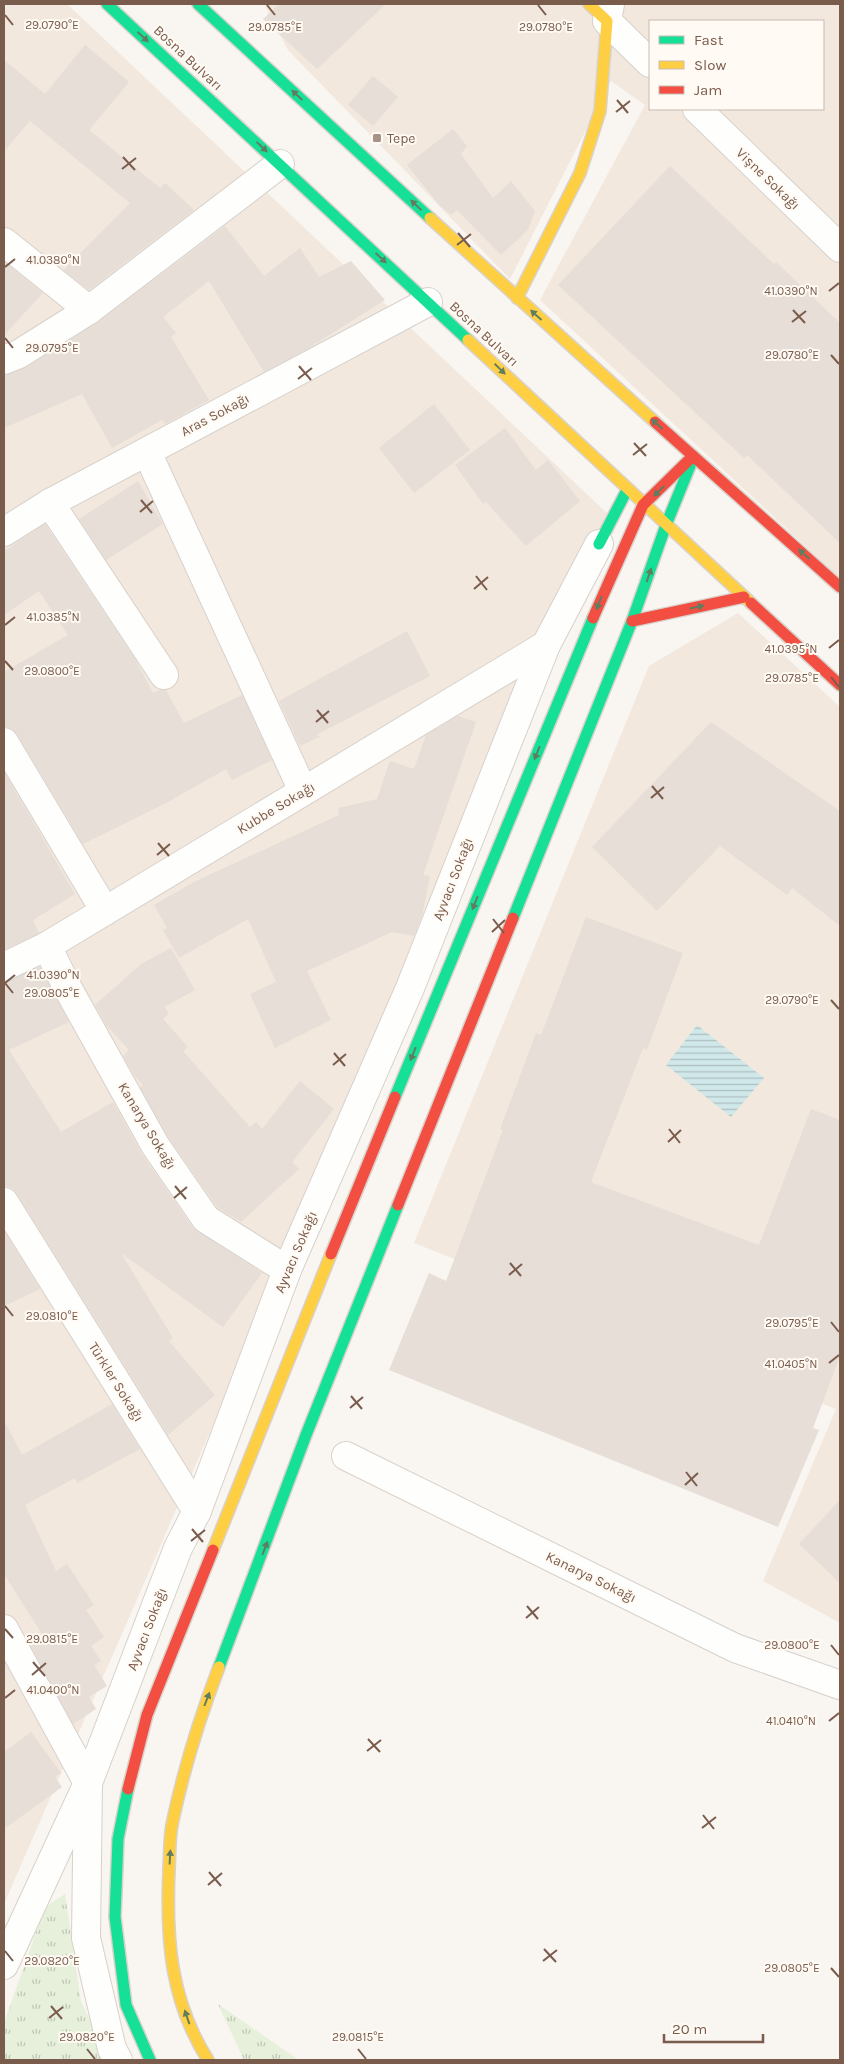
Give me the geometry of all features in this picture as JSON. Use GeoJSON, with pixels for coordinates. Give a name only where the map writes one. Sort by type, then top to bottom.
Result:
{"type":"FeatureCollection","features":[{"type":"Feature","properties":{"kind":"main road","name":"Bosna Bulvarı"},"geometry":{"type":"LineString","coordinates":[[107,4],[627,490],[840,685]]}},
{"type":"Feature","properties":{"kind":"main road"},"geometry":{"type":"LineString","coordinates":[[198,4],[517,298],[840,587]]}},
{"type":"Feature","properties":{"kind":"main road"},"geometry":{"type":"LineString","coordinates":[[517,298],[580,173],[600,111],[602,10]]}},
{"type":"Feature","properties":{"kind":"main road"},"geometry":{"type":"LineString","coordinates":[[232,21],[235,38]]}},
{"type":"Feature","properties":{"kind":"main road"},"geometry":{"type":"LineString","coordinates":[[608,551],[644,505],[693,456]]}},
{"type":"Feature","properties":{"kind":"main road"},"geometry":{"type":"LineString","coordinates":[[208,2060],[193,2036],[173,1976],[167,1912],[172,1822],[198,1722],[309,1426],[632,621],[693,456]]}},
{"type":"Feature","properties":{"kind":"main road"},"geometry":{"type":"LineString","coordinates":[[150,2060],[126,2005],[115,1917],[118,1839],[130,1777],[147,1715],[608,551],[627,490]]}},
{"type":"Feature","properties":{"kind":"main road"},"geometry":{"type":"LineString","coordinates":[[608,551],[627,490]]}},
{"type":"Feature","properties":{"kind":"main road"},"geometry":{"type":"LineString","coordinates":[[632,621],[744,597]]}},
{"type":"Feature","properties":{"kind":"street"},"geometry":{"type":"LineString","coordinates":[[602,10],[649,62]]}},
{"type":"Feature","properties":{"kind":"street","name":"Vişne Sokağı"},"geometry":{"type":"LineString","coordinates":[[698,110],[840,248]]}},
{"type":"Feature","properties":{"kind":"street"},"geometry":{"type":"LineString","coordinates":[[4,360],[19,354],[89,310],[280,164]]}},
{"type":"Feature","properties":{"kind":"street"},"geometry":{"type":"LineString","coordinates":[[4,242],[89,310]]}},
{"type":"Feature","properties":{"kind":"street","name":"Aras Sokağı"},"geometry":{"type":"LineString","coordinates":[[4,532],[50,503],[428,302]]}},
{"type":"Feature","properties":{"kind":"street"},"geometry":{"type":"LineString","coordinates":[[147,452],[303,792]]}},
{"type":"Feature","properties":{"kind":"street"},"geometry":{"type":"LineString","coordinates":[[50,503],[164,675]]}},
{"type":"Feature","properties":{"kind":"street","name":"Ayvacı Sokağı"},"geometry":{"type":"LineString","coordinates":[[4,1965],[88,1783],[178,1548],[197,1510],[287,1270],[410,988],[546,644],[608,551]]}},
{"type":"Feature","properties":{"kind":"street","name":"Kubbe Sokağı"},"geometry":{"type":"LineString","coordinates":[[4,967],[47,946],[546,644]]}},
{"type":"Feature","properties":{"kind":"street"},"geometry":{"type":"LineString","coordinates":[[4,742],[105,911]]}},
{"type":"Feature","properties":{"kind":"street","name":"Kanarya Sokağı"},"geometry":{"type":"LineString","coordinates":[[47,946],[66,985],[155,1144],[206,1220],[287,1270]]}},
{"type":"Feature","properties":{"kind":"street","name":"Türkler Sokağı"},"geometry":{"type":"LineString","coordinates":[[4,1202],[197,1510]]}},
{"type":"Feature","properties":{"kind":"street","name":"Kanarya Sokağı"},"geometry":{"type":"LineString","coordinates":[[346,1456],[734,1648],[840,1684]]}},
{"type":"Feature","properties":{"kind":"street"},"geometry":{"type":"LineString","coordinates":[[4,1629],[88,1783],[86,1938],[112,2050],[118,2060]]}},
{"type":"Feature","properties":{"kind":"shaded area"},"geometry":{"type":"Polygon","coordinates":[[[4,4],[67,4],[610,516],[4,1904],[4,4]]]}},
{"type":"Feature","properties":{"kind":"shaded area"},"geometry":{"type":"Polygon","coordinates":[[[264,4],[840,4],[840,578],[540,300],[645,105],[611,81],[510,279],[288,50],[264,4]]]}},
{"type":"Feature","properties":{"kind":"shaded area"},"geometry":{"type":"Polygon","coordinates":[[[738,613],[840,707],[840,1623],[763,1581],[836,1409],[414,1243],[649,666],[738,613]]]}},
{"type":"Feature","properties":{"kind":"green space"},"geometry":{"type":"Polygon","coordinates":[[[65,1894],[81,2002],[110,2060],[4,2060],[4,2023],[45,1907],[65,1894]]]}},
{"type":"Feature","properties":{"kind":"green space"},"geometry":{"type":"Polygon","coordinates":[[[218,2004],[299,2060],[244,2060],[218,2004]]]}},
{"type":"Feature","properties":{"kind":"water"},"geometry":{"type":"Polygon","coordinates":[[[697,1025],[764,1078],[731,1117],[666,1065],[697,1025]]]}},
{"type":"Feature","properties":{"kind":"building"},"geometry":{"type":"Polygon","coordinates":[[[279,4],[386,4],[317,69],[263,19],[279,4]]]}},
{"type":"Feature","properties":{"kind":"building"},"geometry":{"type":"Polygon","coordinates":[[[85,45],[129,82],[89,130],[160,188],[165,183],[194,210],[89,290],[64,270],[130,203],[30,121],[4,151],[4,60],[45,94],[85,45]]]}},
{"type":"Feature","properties":{"kind":"building"},"geometry":{"type":"Polygon","coordinates":[[[373,76],[398,97],[373,126],[348,105],[373,76]]]}},
{"type":"Feature","properties":{"kind":"building"},"geometry":{"type":"Polygon","coordinates":[[[453,129],[467,146],[461,154],[493,198],[511,181],[535,211],[528,230],[501,255],[457,210],[451,215],[440,206],[407,165],[453,129]]]}},
{"type":"Feature","properties":{"kind":"building"},"geometry":{"type":"Polygon","coordinates":[[[670,166],[840,323],[840,543],[747,455],[744,458],[558,285],[670,166]]]}},
{"type":"Feature","properties":{"kind":"building"},"geometry":{"type":"Polygon","coordinates":[[[225,226],[264,276],[300,248],[319,277],[351,261],[385,300],[307,349],[264,372],[209,281],[163,317],[176,333],[171,337],[209,400],[165,424],[162,420],[112,448],[82,394],[4,428],[4,375],[27,367],[97,323],[225,226]]]}},
{"type":"Feature","properties":{"kind":"building"},"geometry":{"type":"Polygon","coordinates":[[[4,262],[43,293],[4,335],[4,262]]]}},
{"type":"Feature","properties":{"kind":"building"},"geometry":{"type":"Polygon","coordinates":[[[434,404],[470,450],[414,493],[379,448],[434,404]]]}},
{"type":"Feature","properties":{"kind":"building"},"geometry":{"type":"Polygon","coordinates":[[[505,428],[536,470],[548,460],[580,501],[526,546],[486,502],[483,504],[455,465],[505,428]]]}},
{"type":"Feature","properties":{"kind":"building"},"geometry":{"type":"Polygon","coordinates":[[[138,481],[163,524],[106,560],[79,519],[138,481]]]}},
{"type":"Feature","properties":{"kind":"building"},"geometry":{"type":"Polygon","coordinates":[[[45,524],[135,659],[153,693],[159,690],[166,690],[184,723],[242,695],[272,760],[232,780],[226,769],[168,802],[83,844],[17,734],[11,728],[4,726],[4,672],[68,635],[39,591],[4,615],[4,551],[45,524]]]}},
{"type":"Feature","properties":{"kind":"building"},"geometry":{"type":"Polygon","coordinates":[[[407,631],[430,676],[316,735],[321,736],[300,746],[279,701],[407,631]]]}},
{"type":"Feature","properties":{"kind":"building"},"geometry":{"type":"Polygon","coordinates":[[[458,716],[476,722],[423,875],[430,876],[422,916],[414,936],[392,932],[307,971],[331,1020],[275,1048],[250,994],[276,982],[248,919],[179,958],[163,930],[167,928],[154,905],[194,882],[339,815],[338,808],[377,799],[390,761],[414,769],[426,735],[458,716]]]}},
{"type":"Feature","properties":{"kind":"building"},"geometry":{"type":"Polygon","coordinates":[[[711,722],[840,811],[840,926],[792,888],[787,895],[720,846],[657,911],[592,847],[711,722]]]}},
{"type":"Feature","properties":{"kind":"building"},"geometry":{"type":"Polygon","coordinates":[[[4,772],[75,894],[33,920],[39,933],[4,950],[4,772]]]}},
{"type":"Feature","properties":{"kind":"building"},"geometry":{"type":"Polygon","coordinates":[[[586,917],[683,953],[647,1050],[643,1048],[591,1182],[759,1245],[811,1109],[840,1120],[840,1356],[813,1428],[819,1430],[778,1527],[389,1370],[429,1273],[446,1281],[503,1130],[500,1129],[536,1033],[541,1035],[586,917]]]}},
{"type":"Feature","properties":{"kind":"building"},"geometry":{"type":"Polygon","coordinates":[[[171,948],[195,990],[164,1007],[169,1013],[163,1019],[188,1047],[183,1051],[250,1127],[256,1122],[262,1129],[300,1081],[334,1109],[292,1162],[299,1169],[241,1222],[217,1207],[168,1137],[140,1087],[143,1085],[134,1075],[123,1056],[129,1050],[106,1025],[95,1005],[141,964],[171,948]]]}},
{"type":"Feature","properties":{"kind":"building"},"geometry":{"type":"Polygon","coordinates":[[[40,967],[69,1022],[9,1050],[61,1132],[113,1102],[142,1154],[193,1228],[262,1273],[223,1327],[121,1253],[173,1338],[169,1341],[215,1395],[168,1435],[17,1194],[12,1188],[4,1186],[4,982],[40,967]]]}},
{"type":"Feature","properties":{"kind":"building"},"geometry":{"type":"Polygon","coordinates":[[[4,1231],[40,1289],[4,1306],[4,1231]]]}},
{"type":"Feature","properties":{"kind":"building"},"geometry":{"type":"Polygon","coordinates":[[[112,1404],[140,1449],[77,1483],[75,1478],[25,1505],[56,1571],[67,1564],[94,1605],[86,1610],[104,1637],[91,1646],[101,1661],[94,1665],[107,1686],[89,1697],[96,1709],[73,1724],[31,1646],[44,1637],[4,1574],[4,1420],[22,1455],[112,1404]]]}},
{"type":"Feature","properties":{"kind":"building"},"geometry":{"type":"Polygon","coordinates":[[[840,1500],[840,1583],[799,1544],[840,1500]]]}},
{"type":"Feature","properties":{"kind":"building"},"geometry":{"type":"Polygon","coordinates":[[[31,1732],[61,1773],[55,1777],[62,1787],[4,1829],[4,1752],[31,1732]]]}},
{"type":"Feature","properties":{"kind":"traffic: fast"},"geometry":{"type":"LineString","coordinates":[[107,4],[468,340]]}},
{"type":"Feature","properties":{"kind":"traffic: fast"},"geometry":{"type":"LineString","coordinates":[[198,4],[430,218]]}},
{"type":"Feature","properties":{"kind":"traffic: fast"},"geometry":{"type":"LineString","coordinates":[[513,918],[632,621],[666,525],[690,466]]}},
{"type":"Feature","properties":{"kind":"traffic: fast"},"geometry":{"type":"LineString","coordinates":[[599,544],[627,490]]}},
{"type":"Feature","properties":{"kind":"traffic: fast"},"geometry":{"type":"LineString","coordinates":[[395,1097],[593,618]]}},
{"type":"Feature","properties":{"kind":"traffic: fast"},"geometry":{"type":"LineString","coordinates":[[219,1667],[306,1435],[398,1205]]}},
{"type":"Feature","properties":{"kind":"traffic: fast"},"geometry":{"type":"LineString","coordinates":[[128,1789],[118,1839],[115,1917],[126,2005],[150,2060]]}},
{"type":"Feature","properties":{"kind":"traffic: slow"},"geometry":{"type":"LineString","coordinates":[[517,298],[580,173],[600,111],[607,21],[589,4]]}},
{"type":"Feature","properties":{"kind":"traffic: slow"},"geometry":{"type":"LineString","coordinates":[[430,218],[655,422]]}},
{"type":"Feature","properties":{"kind":"traffic: slow"},"geometry":{"type":"LineString","coordinates":[[468,340],[751,603]]}},
{"type":"Feature","properties":{"kind":"traffic: slow"},"geometry":{"type":"LineString","coordinates":[[213,1550],[331,1254]]}},
{"type":"Feature","properties":{"kind":"traffic: slow"},"geometry":{"type":"LineString","coordinates":[[208,2060],[185,2015],[178,1992],[170,1944],[168,1895],[170,1838],[173,1820],[193,1743],[219,1667]]}},
{"type":"Feature","properties":{"kind":"traffic: jam"},"geometry":{"type":"LineString","coordinates":[[655,422],[840,587]]}},
{"type":"Feature","properties":{"kind":"traffic: jam"},"geometry":{"type":"LineString","coordinates":[[593,618],[643,505],[693,456]]}},
{"type":"Feature","properties":{"kind":"traffic: jam"},"geometry":{"type":"LineString","coordinates":[[632,621],[744,597]]}},
{"type":"Feature","properties":{"kind":"traffic: jam"},"geometry":{"type":"LineString","coordinates":[[751,603],[840,685]]}},
{"type":"Feature","properties":{"kind":"traffic: jam"},"geometry":{"type":"LineString","coordinates":[[398,1205],[513,918]]}},
{"type":"Feature","properties":{"kind":"traffic: jam"},"geometry":{"type":"LineString","coordinates":[[331,1254],[395,1097]]}},
{"type":"Feature","properties":{"kind":"traffic: jam"},"geometry":{"type":"LineString","coordinates":[[128,1789],[147,1715],[213,1550]]}},
{"type":"Feature","properties":{"kind":"place","name":"Tepe"},"geometry":{"type":"Point","coordinates":[377,138]}}]}
